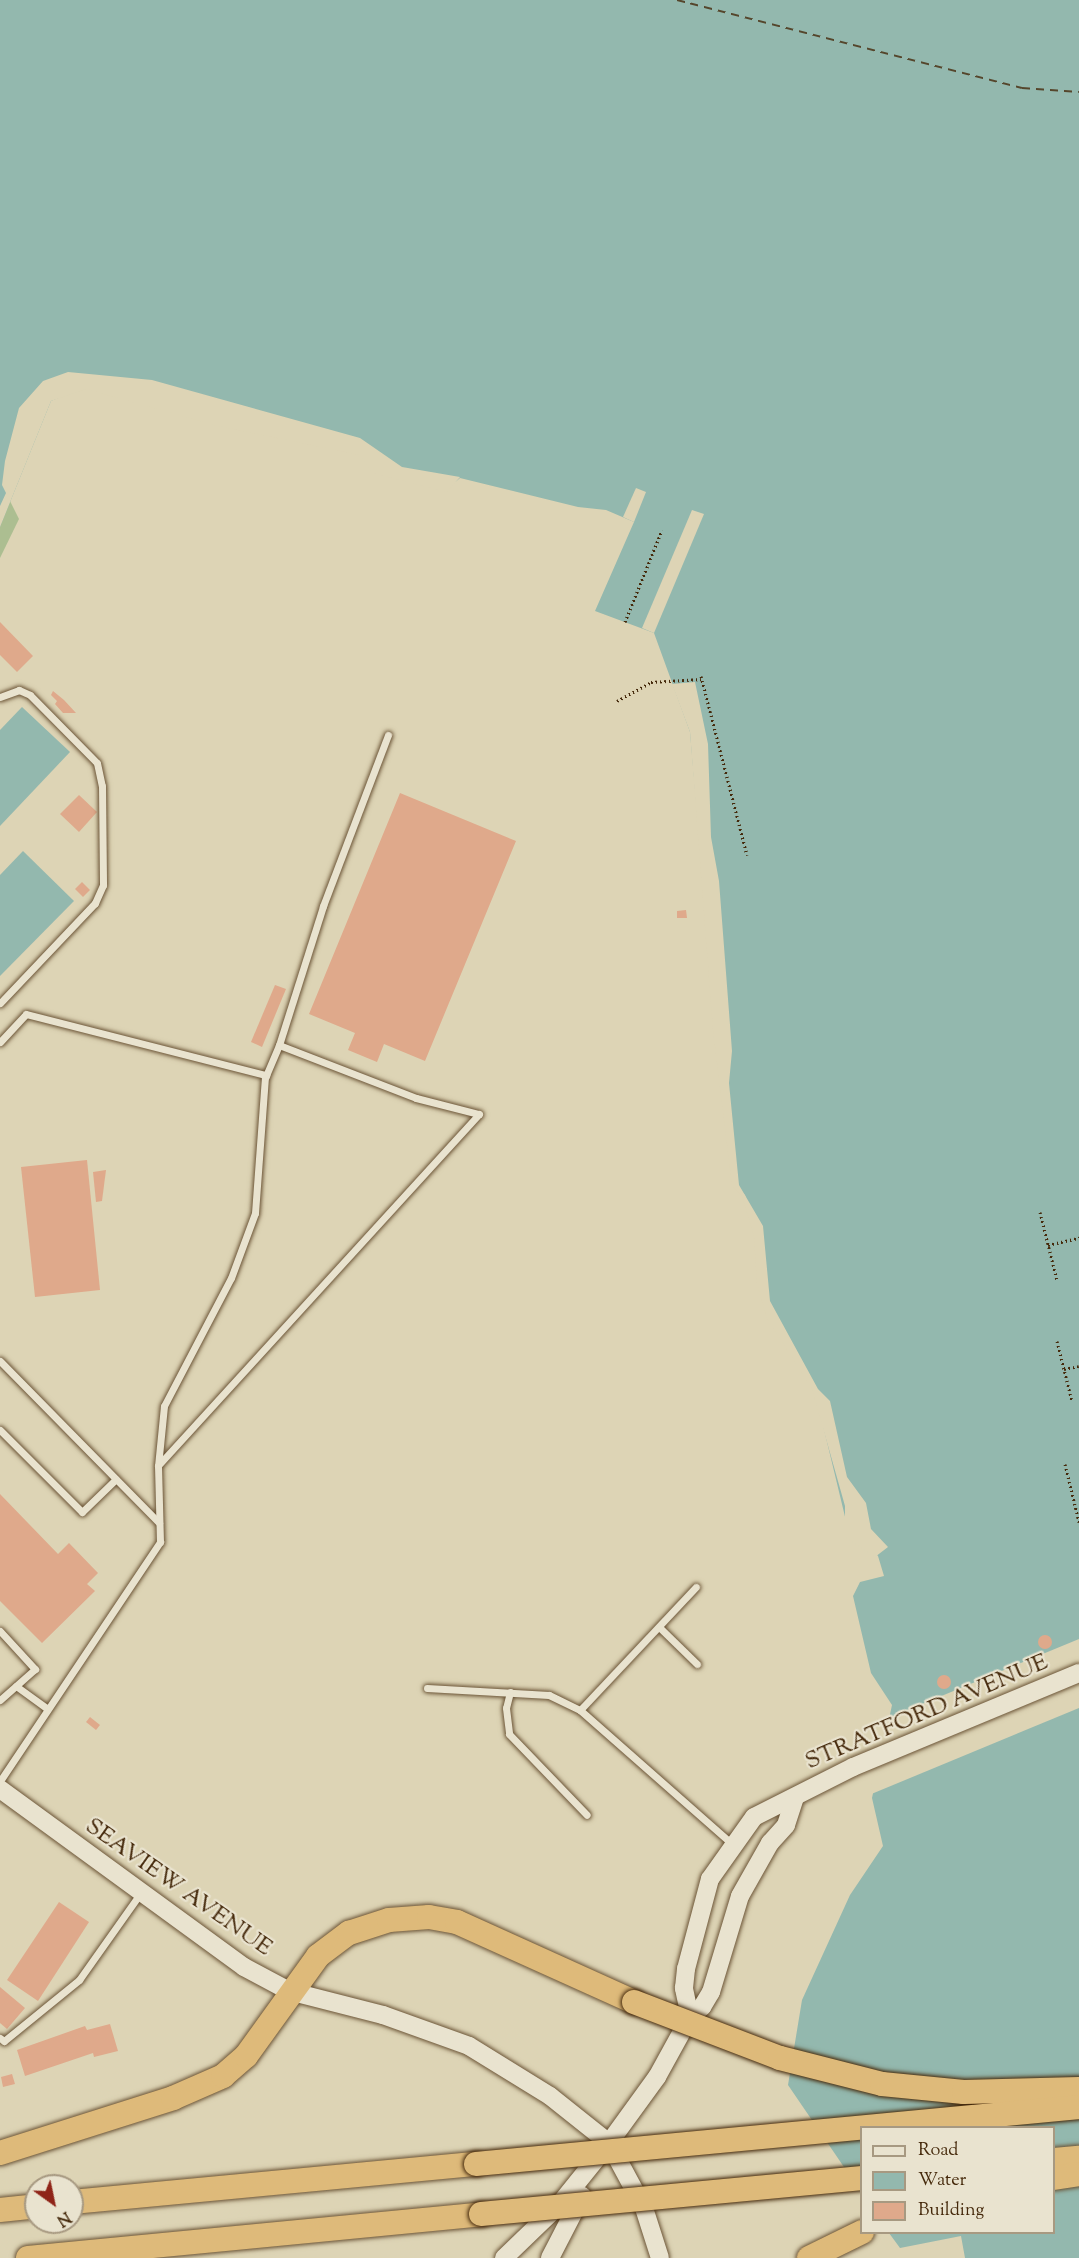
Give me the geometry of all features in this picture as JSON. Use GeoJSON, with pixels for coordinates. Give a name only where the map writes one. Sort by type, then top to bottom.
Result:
{"type":"FeatureCollection","features":[{"type":"Feature","properties":{"kind":"highway"},"geometry":{"type":"LineString","coordinates":[[0,2153],[210,2084],[246,2056],[289,1991],[318,1956],[349,1933],[389,1920],[429,1917],[470,1927],[634,2002],[780,2058],[873,2082],[964,2092],[1079,2089]]}},
{"type":"Feature","properties":{"kind":"highway"},"geometry":{"type":"LineString","coordinates":[[878,2126],[1079,2107]]}},
{"type":"Feature","properties":{"kind":"highway"},"geometry":{"type":"LineString","coordinates":[[84,2201],[860,2128]]}},
{"type":"Feature","properties":{"kind":"highway"},"geometry":{"type":"LineString","coordinates":[[1055,2160],[1079,2158]]}},
{"type":"Feature","properties":{"kind":"highway"},"geometry":{"type":"LineString","coordinates":[[1055,2178],[1079,2174]]}},
{"type":"Feature","properties":{"kind":"highway"},"geometry":{"type":"LineString","coordinates":[[28,2258],[860,2178]]}},
{"type":"Feature","properties":{"kind":"highway"},"geometry":{"type":"LineString","coordinates":[[0,2210],[24,2207]]}},
{"type":"Feature","properties":{"kind":"highway"},"geometry":{"type":"LineString","coordinates":[[809,2258],[860,2232]]}},
{"type":"Feature","properties":{"kind":"main road","name":"STRATFORD AVENUE"},"geometry":{"type":"LineString","coordinates":[[690,2017],[684,1988],[686,1969],[710,1880],[732,1844],[754,1817],[852,1767],[1079,1673]]}},
{"type":"Feature","properties":{"kind":"main road","name":"SEAVIEW AVENUE"},"geometry":{"type":"LineString","coordinates":[[0,1789],[140,1894],[244,1967],[289,1991],[383,2015],[469,2046],[550,2096],[609,2143],[644,2208],[660,2258]]}},
{"type":"Feature","properties":{"kind":"main road","name":"STRATFORD AVENUE"},"geometry":{"type":"LineString","coordinates":[[504,2258],[559,2205],[609,2143],[657,2077],[690,2017],[711,1992],[740,1896],[770,1843],[786,1825],[795,1797]]}},
{"type":"Feature","properties":{"kind":"main road"},"geometry":{"type":"LineString","coordinates":[[550,2258],[609,2143]]}},
{"type":"Feature","properties":{"kind":"lane"},"geometry":{"type":"LineString","coordinates":[[0,697],[19,690],[30,695],[97,762],[102,786],[103,885],[95,903],[0,1003]]}},
{"type":"Feature","properties":{"kind":"lane"},"geometry":{"type":"LineString","coordinates":[[0,1781],[160,1542],[158,1466],[164,1406],[231,1278],[255,1213],[266,1075],[279,1045],[323,906],[388,735]]}},
{"type":"Feature","properties":{"kind":"lane"},"geometry":{"type":"LineString","coordinates":[[0,1042],[26,1014],[266,1075]]}},
{"type":"Feature","properties":{"kind":"lane"},"geometry":{"type":"LineString","coordinates":[[158,1466],[479,1114],[416,1098],[279,1045]]}},
{"type":"Feature","properties":{"kind":"lane"},"geometry":{"type":"LineString","coordinates":[[0,1361],[159,1523]]}},
{"type":"Feature","properties":{"kind":"lane"},"geometry":{"type":"LineString","coordinates":[[0,1430],[82,1512],[116,1479]]}},
{"type":"Feature","properties":{"kind":"lane"},"geometry":{"type":"LineString","coordinates":[[580,1710],[696,1587]]}},
{"type":"Feature","properties":{"kind":"lane"},"geometry":{"type":"LineString","coordinates":[[659,1627],[697,1664]]}},
{"type":"Feature","properties":{"kind":"lane"},"geometry":{"type":"LineString","coordinates":[[0,1631],[35,1669],[0,1700]]}},
{"type":"Feature","properties":{"kind":"lane"},"geometry":{"type":"LineString","coordinates":[[16,1686],[48,1708]]}},
{"type":"Feature","properties":{"kind":"lane"},"geometry":{"type":"LineString","coordinates":[[427,1688],[549,1695],[580,1710],[732,1844]]}},
{"type":"Feature","properties":{"kind":"lane"},"geometry":{"type":"LineString","coordinates":[[510,1692],[506,1708],[509,1734],[587,1815]]}},
{"type":"Feature","properties":{"kind":"lane"},"geometry":{"type":"LineString","coordinates":[[0,2038],[4,2041],[79,1980],[140,1894]]}},
{"type":"Feature","properties":{"kind":"path"},"geometry":{"type":"LineString","coordinates":[[625,622],[662,530]]}},
{"type":"Feature","properties":{"kind":"path"},"geometry":{"type":"LineString","coordinates":[[617,701],[651,682],[701,678],[747,855]]}},
{"type":"Feature","properties":{"kind":"path"},"geometry":{"type":"LineString","coordinates":[[1040,1212],[1057,1280]]}},
{"type":"Feature","properties":{"kind":"path"},"geometry":{"type":"LineString","coordinates":[[1048,1245],[1079,1238]]}},
{"type":"Feature","properties":{"kind":"path"},"geometry":{"type":"LineString","coordinates":[[1057,1341],[1072,1401]]}},
{"type":"Feature","properties":{"kind":"path"},"geometry":{"type":"LineString","coordinates":[[1064,1370],[1079,1366]]}},
{"type":"Feature","properties":{"kind":"path"},"geometry":{"type":"LineString","coordinates":[[1065,1464],[1077,1500],[1079,1522]]}},
{"type":"Feature","properties":{"kind":"green space"},"geometry":{"type":"Polygon","coordinates":[[[2,485],[19,519],[0,558],[0,488],[2,485]]]}},
{"type":"Feature","properties":{"kind":"water"},"geometry":{"type":"Polygon","coordinates":[[[0,0],[1079,0],[1079,2258],[965,2258],[961,2236],[900,2248],[890,2234],[1055,2234],[1055,2126],[860,2126],[860,2191],[788,2085],[802,2000],[850,1895],[883,1846],[872,1798],[892,1705],[871,1673],[853,1596],[860,1582],[884,1576],[878,1556],[847,1525],[814,1388],[769,1317],[757,1236],[745,1195],[735,1185],[716,1030],[690,732],[654,633],[595,611],[634,522],[606,510],[578,507],[460,478],[447,489],[361,453],[86,386],[51,401],[0,527],[0,0]]]}},
{"type":"Feature","properties":{"kind":"water"},"geometry":{"type":"Polygon","coordinates":[[[22,707],[70,752],[0,826],[0,730],[22,707]]]}},
{"type":"Feature","properties":{"kind":"water"},"geometry":{"type":"Polygon","coordinates":[[[23,851],[74,901],[0,976],[0,875],[23,851]]]}},
{"type":"Feature","properties":{"kind":"pier"},"geometry":{"type":"Polygon","coordinates":[[[68,372],[152,380],[360,438],[402,467],[460,477],[447,492],[372,473],[360,455],[218,426],[86,389],[51,401],[0,527],[0,506],[6,493],[2,485],[5,461],[19,408],[43,381],[68,372]]]}},
{"type":"Feature","properties":{"kind":"pier"},"geometry":{"type":"Polygon","coordinates":[[[636,488],[646,492],[634,522],[623,517],[636,488]]]}},
{"type":"Feature","properties":{"kind":"pier"},"geometry":{"type":"Polygon","coordinates":[[[692,510],[704,514],[654,633],[642,628],[692,510]]]}},
{"type":"Feature","properties":{"kind":"pier"},"geometry":{"type":"Polygon","coordinates":[[[695,682],[708,744],[711,837],[719,881],[732,1051],[729,1083],[739,1185],[763,1226],[770,1301],[818,1389],[830,1401],[847,1477],[866,1503],[871,1529],[888,1547],[875,1557],[845,1537],[845,1506],[812,1389],[767,1318],[757,1284],[754,1236],[742,1196],[732,1186],[713,1030],[690,732],[672,684],[695,682]]]}},
{"type":"Feature","properties":{"kind":"pier"},"geometry":{"type":"Polygon","coordinates":[[[1079,1639],[1079,1708],[869,1795],[886,1719],[1079,1639]]]}},
{"type":"Feature","properties":{"kind":"building"},"geometry":{"type":"Polygon","coordinates":[[[0,622],[33,656],[17,672],[0,655],[0,622]]]}},
{"type":"Feature","properties":{"kind":"building"},"geometry":{"type":"Polygon","coordinates":[[[53,691],[76,713],[63,713],[55,704],[57,701],[51,695],[53,691]]]}},
{"type":"Feature","properties":{"kind":"building"},"geometry":{"type":"Polygon","coordinates":[[[400,793],[516,841],[425,1061],[384,1044],[377,1062],[348,1050],[355,1033],[309,1014],[400,793]]]}},
{"type":"Feature","properties":{"kind":"building"},"geometry":{"type":"Polygon","coordinates":[[[79,795],[97,812],[79,832],[60,814],[79,795]]]}},
{"type":"Feature","properties":{"kind":"building"},"geometry":{"type":"Polygon","coordinates":[[[82,882],[90,890],[83,897],[75,889],[82,882]]]}},
{"type":"Feature","properties":{"kind":"building"},"geometry":{"type":"Polygon","coordinates":[[[686,910],[687,918],[677,918],[677,911],[686,910]]]}},
{"type":"Feature","properties":{"kind":"building"},"geometry":{"type":"Polygon","coordinates":[[[275,985],[286,989],[262,1047],[251,1042],[275,985]]]}},
{"type":"Feature","properties":{"kind":"building"},"geometry":{"type":"Polygon","coordinates":[[[87,1160],[100,1290],[35,1297],[21,1167],[87,1160]]]}},
{"type":"Feature","properties":{"kind":"building"},"geometry":{"type":"Polygon","coordinates":[[[106,1170],[102,1201],[96,1202],[93,1172],[106,1170]]]}},
{"type":"Feature","properties":{"kind":"building"},"geometry":{"type":"Polygon","coordinates":[[[0,1494],[58,1554],[69,1543],[98,1573],[87,1584],[95,1591],[42,1643],[0,1601],[0,1494]]]}},
{"type":"Feature","properties":{"kind":"building"},"geometry":{"type":"Polygon","coordinates":[[[1045,1635],[1050,1637],[1052,1642],[1050,1647],[1045,1649],[1040,1647],[1038,1642],[1040,1637],[1045,1635]]]}},
{"type":"Feature","properties":{"kind":"building"},"geometry":{"type":"Polygon","coordinates":[[[944,1675],[949,1677],[951,1682],[949,1687],[944,1689],[939,1687],[937,1682],[939,1677],[944,1675]]]}},
{"type":"Feature","properties":{"kind":"building"},"geometry":{"type":"Polygon","coordinates":[[[90,1717],[100,1725],[96,1730],[86,1722],[90,1717]]]}},
{"type":"Feature","properties":{"kind":"building"},"geometry":{"type":"Polygon","coordinates":[[[59,1902],[89,1922],[38,2001],[7,1980],[59,1902]]]}},
{"type":"Feature","properties":{"kind":"building"},"geometry":{"type":"Polygon","coordinates":[[[0,1987],[25,2008],[7,2029],[0,2023],[0,1987]]]}},
{"type":"Feature","properties":{"kind":"building"},"geometry":{"type":"Polygon","coordinates":[[[110,2024],[118,2051],[94,2057],[93,2053],[25,2076],[17,2050],[85,2026],[87,2030],[110,2024]]]}},
{"type":"Feature","properties":{"kind":"building"},"geometry":{"type":"Polygon","coordinates":[[[12,2074],[15,2084],[3,2087],[1,2077],[12,2074]]]}},
{"type":"Feature","properties":{"kind":"ferry route"},"geometry":{"type":"LineString","coordinates":[[677,0],[1022,88],[1079,92]]}}]}
